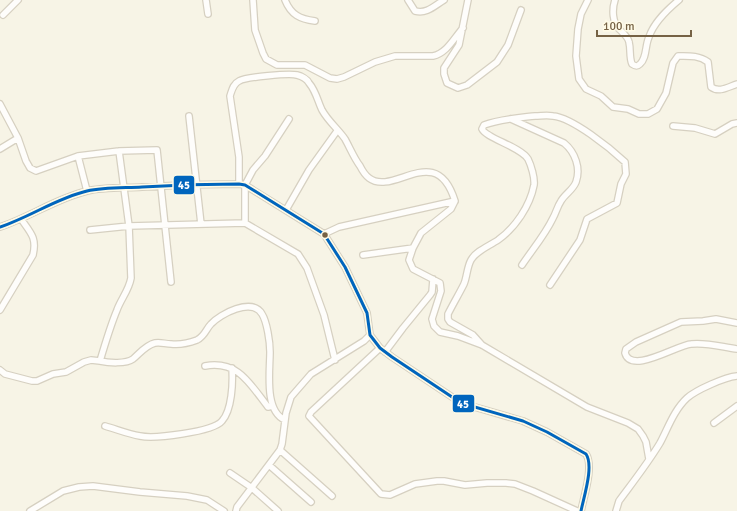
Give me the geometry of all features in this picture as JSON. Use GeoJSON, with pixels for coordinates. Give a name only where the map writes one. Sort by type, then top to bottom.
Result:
{"type":"FeatureCollection","features":[{"type":"Feature","properties":{"kind":"street"},"geometry":{"type":"LineString","coordinates":[[3,15],[18,0]]}},
{"type":"Feature","properties":{"kind":"street"},"geometry":{"type":"LineString","coordinates":[[206,0],[208,14]]}},
{"type":"Feature","properties":{"kind":"street"},"geometry":{"type":"LineString","coordinates":[[253,0],[255,30],[266,59],[277,65],[305,65],[333,79],[341,78],[375,62],[394,56],[433,56],[448,47],[455,36],[463,28]]}},
{"type":"Feature","properties":{"kind":"street"},"geometry":{"type":"LineString","coordinates":[[285,0],[294,14],[305,19],[315,21]]}},
{"type":"Feature","properties":{"kind":"street"},"geometry":{"type":"LineString","coordinates":[[408,0],[415,11],[426,12],[444,0]]}},
{"type":"Feature","properties":{"kind":"street"},"geometry":{"type":"LineString","coordinates":[[468,0],[459,45],[444,68],[447,83],[458,88],[467,85],[497,62],[508,46],[521,10]]}},
{"type":"Feature","properties":{"kind":"street"},"geometry":{"type":"LineString","coordinates":[[588,0],[578,29],[576,56],[579,79],[586,89],[601,96],[613,107],[628,109],[640,114],[648,114],[657,109],[666,93],[673,63],[678,56],[692,56],[704,59],[708,62],[711,87],[715,90],[720,90],[737,84]]}},
{"type":"Feature","properties":{"kind":"street"},"geometry":{"type":"LineString","coordinates":[[615,0],[613,10],[614,20],[619,30],[628,38],[631,61],[632,64],[636,66],[642,62],[647,42],[654,27],[667,11],[679,0]]}},
{"type":"Feature","properties":{"kind":"street"},"geometry":{"type":"LineString","coordinates":[[246,223],[239,157],[230,96],[233,87],[239,81],[250,78],[289,74],[302,77],[309,82],[323,113],[344,139],[367,177],[373,181],[380,182],[414,174],[429,172],[435,173],[440,175],[453,193],[455,200],[451,209],[421,233],[413,248],[409,260],[413,269],[440,283],[441,291],[432,319],[434,326],[440,332],[458,336],[482,345],[587,407],[628,423],[638,429],[646,442],[649,460]]}},
{"type":"Feature","properties":{"kind":"street"},"geometry":{"type":"LineString","coordinates":[[0,104],[18,138],[26,161],[30,168],[36,170],[78,156],[118,151],[157,150],[171,282]]}},
{"type":"Feature","properties":{"kind":"street"},"geometry":{"type":"LineString","coordinates":[[189,116],[201,224]]}},
{"type":"Feature","properties":{"kind":"street"},"geometry":{"type":"LineString","coordinates":[[482,345],[473,335],[450,322],[448,319],[448,314],[464,283],[471,260],[479,252],[511,230],[532,193],[535,183],[527,157],[501,140],[484,132],[482,129],[484,126],[508,118],[547,116],[561,118],[598,139],[612,149],[624,162],[626,174],[621,184],[617,203],[587,218],[580,240],[550,285]]}},
{"type":"Feature","properties":{"kind":"street"},"geometry":{"type":"LineString","coordinates":[[508,118],[564,143],[571,148],[577,164],[577,180],[574,188],[562,199],[553,218],[522,265]]}},
{"type":"Feature","properties":{"kind":"street"},"geometry":{"type":"LineString","coordinates":[[242,184],[261,162],[289,119]]}},
{"type":"Feature","properties":{"kind":"street"},"geometry":{"type":"LineString","coordinates":[[673,126],[695,128],[715,134],[732,124],[737,123]]}},
{"type":"Feature","properties":{"kind":"street"},"geometry":{"type":"LineString","coordinates":[[286,210],[309,170],[337,131]]}},
{"type":"Feature","properties":{"kind":"street"},"geometry":{"type":"LineString","coordinates":[[0,149],[18,138]]}},
{"type":"Feature","properties":{"kind":"street"},"geometry":{"type":"LineString","coordinates":[[100,362],[113,320],[130,282],[129,226],[118,151]]}},
{"type":"Feature","properties":{"kind":"street"},"geometry":{"type":"LineString","coordinates":[[78,156],[87,191]]}},
{"type":"Feature","properties":{"kind":"street"},"geometry":{"type":"LineString","coordinates":[[0,227],[21,220],[62,200],[87,191],[197,184],[242,184],[324,234],[345,267],[367,313],[370,335],[385,352],[461,403],[524,421],[586,454],[589,458],[589,470],[581,511]]}},
{"type":"Feature","properties":{"kind":"street"},"geometry":{"type":"LineString","coordinates":[[324,234],[339,227],[455,200]]}},
{"type":"Feature","properties":{"kind":"street"},"geometry":{"type":"LineString","coordinates":[[0,310],[33,255],[35,246],[33,237],[21,220]]}},
{"type":"Feature","properties":{"kind":"street"},"geometry":{"type":"LineString","coordinates":[[90,230],[129,226],[246,223],[298,254],[308,268],[324,315],[335,360]]}},
{"type":"Feature","properties":{"kind":"street"},"geometry":{"type":"LineString","coordinates":[[363,255],[413,248]]}},
{"type":"Feature","properties":{"kind":"street"},"geometry":{"type":"LineString","coordinates":[[385,352],[430,295],[433,279]]}},
{"type":"Feature","properties":{"kind":"street"},"geometry":{"type":"LineString","coordinates":[[0,370],[5,374],[37,381],[53,374],[66,372],[84,362],[91,360],[100,362],[119,362],[132,360],[155,343],[177,344],[190,342],[201,338],[211,324],[224,313],[254,307],[262,313],[268,338],[270,352],[269,376],[272,406],[278,416],[285,420]]}},
{"type":"Feature","properties":{"kind":"street"},"geometry":{"type":"LineString","coordinates":[[737,323],[716,319],[681,322],[636,342],[626,349],[625,356],[629,360],[636,362],[645,361],[688,344],[737,349]]}},
{"type":"Feature","properties":{"kind":"street"},"geometry":{"type":"LineString","coordinates":[[236,511],[237,507],[280,450],[285,420],[291,397],[311,374],[364,341],[370,335]]}},
{"type":"Feature","properties":{"kind":"street"},"geometry":{"type":"LineString","coordinates":[[380,348],[311,412],[309,416],[381,494],[390,495],[408,486],[430,481],[444,481],[465,485],[506,483],[514,484],[533,491],[577,511]]}},
{"type":"Feature","properties":{"kind":"street"},"geometry":{"type":"LineString","coordinates":[[205,366],[219,365],[232,368],[242,375],[268,407],[272,406]]}},
{"type":"Feature","properties":{"kind":"street"},"geometry":{"type":"LineString","coordinates":[[105,426],[148,437],[205,430],[214,427],[221,423],[225,418],[233,385],[232,368]]}},
{"type":"Feature","properties":{"kind":"street"},"geometry":{"type":"LineString","coordinates":[[616,511],[619,501],[649,460],[680,406],[688,397],[721,380],[737,376]]}},
{"type":"Feature","properties":{"kind":"street"},"geometry":{"type":"LineString","coordinates":[[714,423],[737,406]]}},
{"type":"Feature","properties":{"kind":"street"},"geometry":{"type":"LineString","coordinates":[[280,450],[332,496]]}},
{"type":"Feature","properties":{"kind":"street"},"geometry":{"type":"LineString","coordinates":[[269,465],[311,502]]}},
{"type":"Feature","properties":{"kind":"street"},"geometry":{"type":"LineString","coordinates":[[230,473],[252,488],[278,511]]}},
{"type":"Feature","properties":{"kind":"street"},"geometry":{"type":"LineString","coordinates":[[30,511],[63,491],[79,487],[94,486],[187,496],[207,500],[224,511]]}},
{"type":"Feature","properties":{"kind":"transit line","name":"45"},"geometry":{"type":"LineString","coordinates":[[0,227],[65,198],[87,191],[114,188],[190,185],[245,185],[324,234],[345,267],[367,313],[370,335],[380,348],[461,403],[523,421],[547,432],[586,454],[589,473],[581,511]]}}]}
